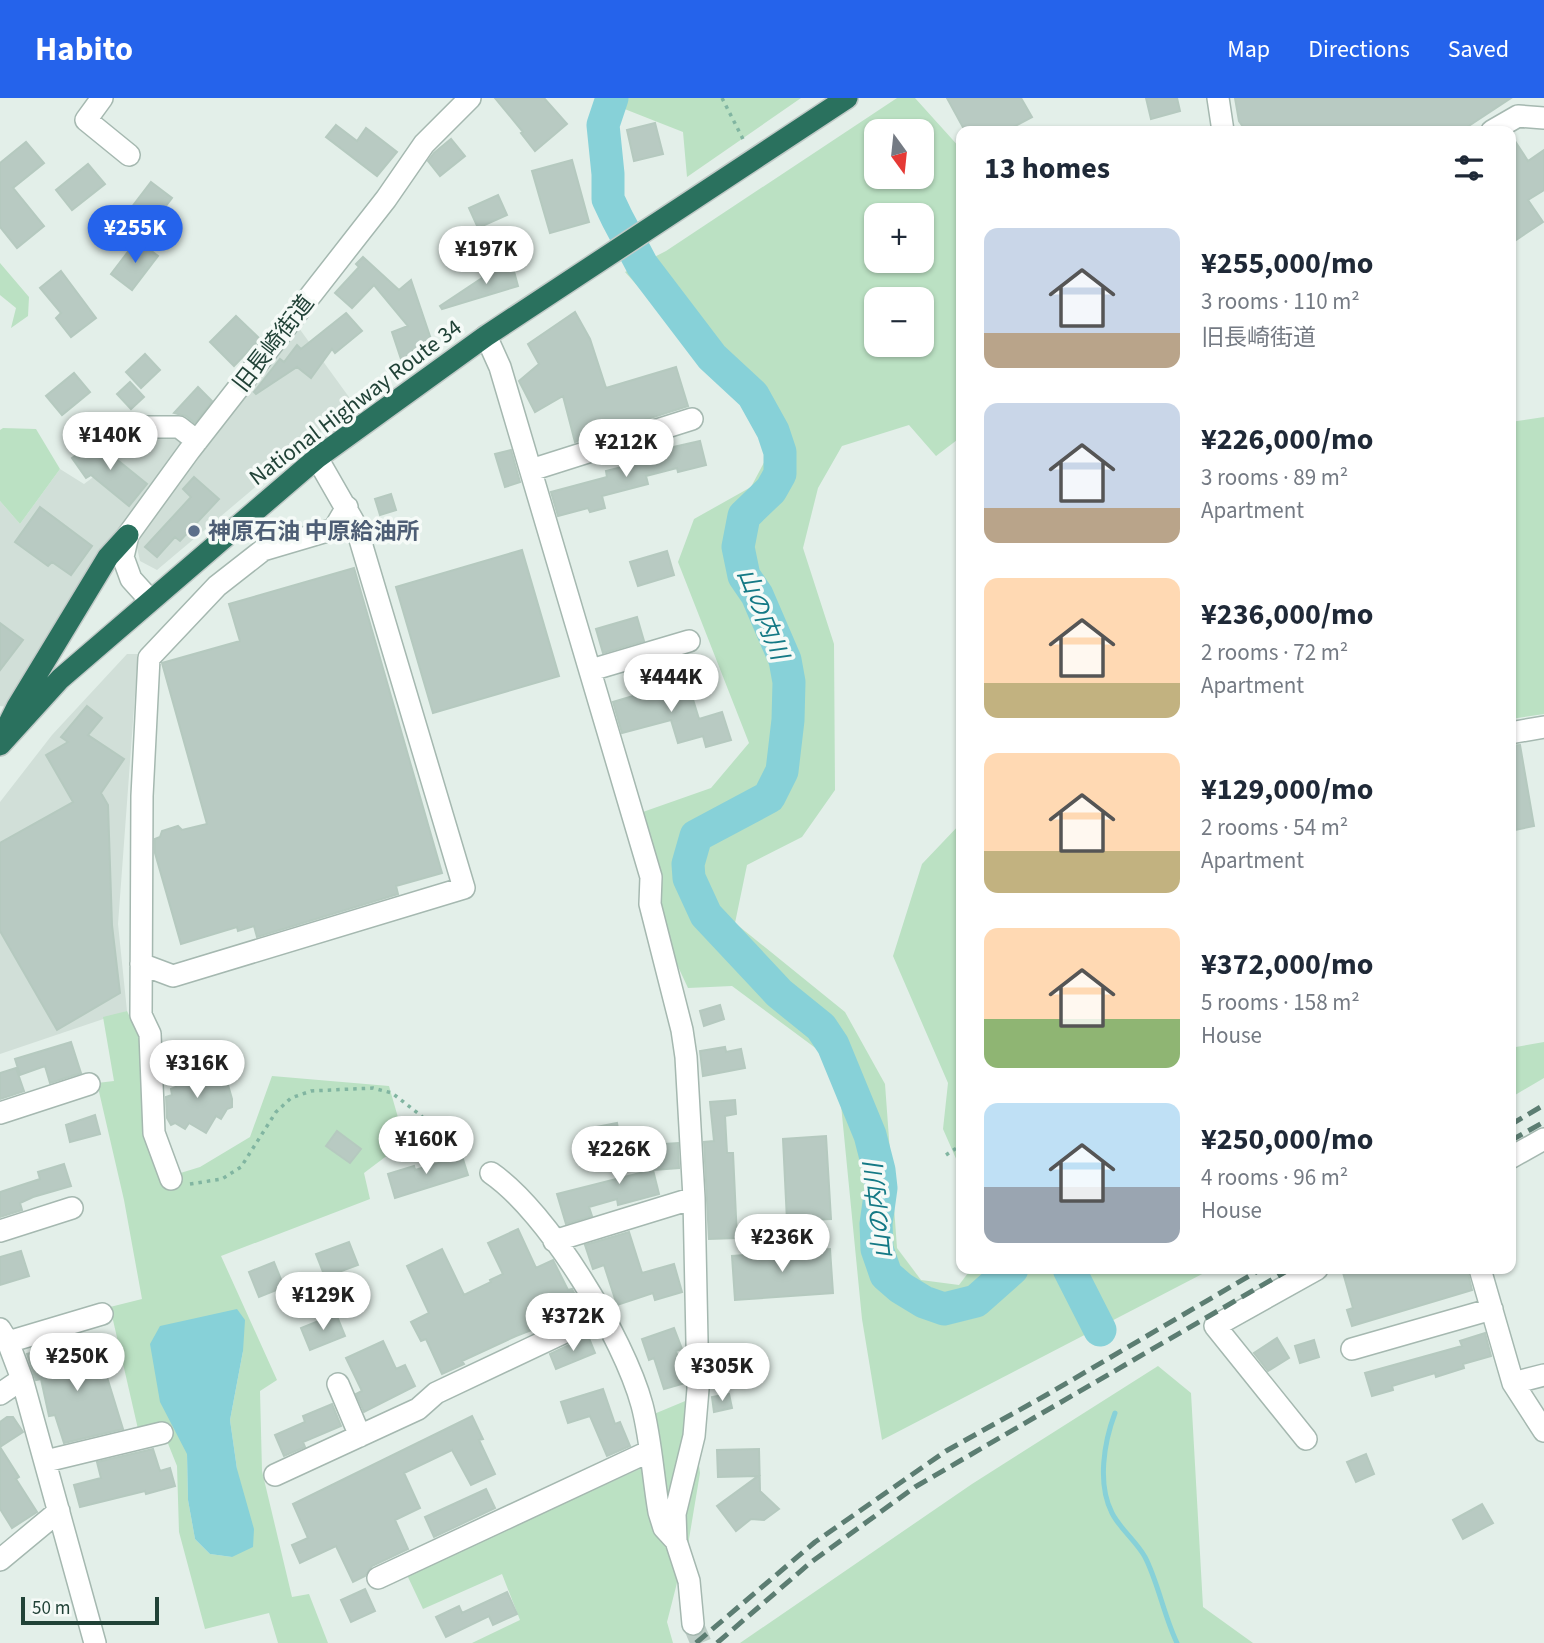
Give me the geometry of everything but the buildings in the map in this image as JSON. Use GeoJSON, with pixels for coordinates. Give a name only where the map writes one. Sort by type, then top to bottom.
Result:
{"type":"FeatureCollection","features":[{"type":"Feature","properties":{"kind":"highway","name":"National Highway Route 34"},"geometry":{"type":"LineString","coordinates":[[0,744],[60,679],[317,458],[486,336],[847,98]]}},
{"type":"Feature","properties":{"kind":"highway"},"geometry":{"type":"LineString","coordinates":[[0,744],[17,707],[93,580],[128,534]]}},
{"type":"Feature","properties":{"kind":"street"},"geometry":{"type":"LineString","coordinates":[[102,98],[86,120],[129,155]]}},
{"type":"Feature","properties":{"kind":"street","name":"旧長崎街道"},"geometry":{"type":"LineString","coordinates":[[128,534],[386,199],[424,144],[470,98]]}},
{"type":"Feature","properties":{"kind":"street"},"geometry":{"type":"LineString","coordinates":[[1218,98],[1222,126]]}},
{"type":"Feature","properties":{"kind":"street"},"geometry":{"type":"LineString","coordinates":[[1501,126],[1518,116],[1544,118]]}},
{"type":"Feature","properties":{"kind":"street"},"geometry":{"type":"LineString","coordinates":[[486,336],[500,368],[651,877],[650,904],[682,1030],[694,1198],[698,1389],[694,1436],[675,1514],[676,1541],[689,1581],[693,1624]]}},
{"type":"Feature","properties":{"kind":"street"},"geometry":{"type":"LineString","coordinates":[[531,470],[692,419]]}},
{"type":"Feature","properties":{"kind":"street"},"geometry":{"type":"LineString","coordinates":[[134,427],[178,427],[197,441]]}},
{"type":"Feature","properties":{"kind":"street"},"geometry":{"type":"LineString","coordinates":[[141,964],[173,976],[464,888],[356,526],[317,458]]}},
{"type":"Feature","properties":{"kind":"street"},"geometry":{"type":"LineString","coordinates":[[171,1179],[154,1133],[150,1034],[141,1015],[142,796],[149,658],[217,586],[263,550],[334,528],[347,507]]}},
{"type":"Feature","properties":{"kind":"street"},"geometry":{"type":"LineString","coordinates":[[128,534],[123,556],[131,579],[150,600]]}},
{"type":"Feature","properties":{"kind":"street"},"geometry":{"type":"LineString","coordinates":[[591,670],[689,641]]}},
{"type":"Feature","properties":{"kind":"street"},"geometry":{"type":"LineString","coordinates":[[1516,732],[1544,727]]}},
{"type":"Feature","properties":{"kind":"street"},"geometry":{"type":"LineString","coordinates":[[0,1114],[89,1084]]}},
{"type":"Feature","properties":{"kind":"street"},"geometry":{"type":"LineString","coordinates":[[1516,1155],[1544,1139]]}},
{"type":"Feature","properties":{"kind":"street"},"geometry":{"type":"LineString","coordinates":[[491,1173],[511,1191],[554,1241],[603,1314],[628,1363],[642,1406],[659,1512],[664,1528],[676,1541]]}},
{"type":"Feature","properties":{"kind":"street"},"geometry":{"type":"LineString","coordinates":[[554,1241],[694,1198]]}},
{"type":"Feature","properties":{"kind":"street"},"geometry":{"type":"LineString","coordinates":[[0,1231],[72,1208]]}},
{"type":"Feature","properties":{"kind":"street"},"geometry":{"type":"LineString","coordinates":[[1306,1439],[1215,1326],[1308,1274]]}},
{"type":"Feature","properties":{"kind":"street"},"geometry":{"type":"LineString","coordinates":[[1482,1274],[1513,1383],[1544,1430]]}},
{"type":"Feature","properties":{"kind":"street"},"geometry":{"type":"LineString","coordinates":[[1352,1349],[1492,1309]]}},
{"type":"Feature","properties":{"kind":"street"},"geometry":{"type":"LineString","coordinates":[[94,1643],[46,1461],[22,1380],[4,1336],[102,1314]]}},
{"type":"Feature","properties":{"kind":"street"},"geometry":{"type":"LineString","coordinates":[[275,1475],[418,1409],[436,1393],[603,1314]]}},
{"type":"Feature","properties":{"kind":"street"},"geometry":{"type":"LineString","coordinates":[[1513,1383],[1544,1375]]}},
{"type":"Feature","properties":{"kind":"street"},"geometry":{"type":"LineString","coordinates":[[0,1394],[22,1380]]}},
{"type":"Feature","properties":{"kind":"street"},"geometry":{"type":"LineString","coordinates":[[338,1384],[360,1436]]}},
{"type":"Feature","properties":{"kind":"street"},"geometry":{"type":"LineString","coordinates":[[46,1461],[162,1433]]}},
{"type":"Feature","properties":{"kind":"street"},"geometry":{"type":"LineString","coordinates":[[378,1578],[650,1451]]}},
{"type":"Feature","properties":{"kind":"street"},"geometry":{"type":"LineString","coordinates":[[0,1560],[59,1511]]}},
{"type":"Feature","properties":{"kind":"path"},"geometry":{"type":"LineString","coordinates":[[723,98],[746,145]]}},
{"type":"Feature","properties":{"kind":"path"},"geometry":{"type":"LineString","coordinates":[[171,1179],[193,1184],[222,1178],[241,1167],[276,1112],[291,1098],[311,1091],[373,1088],[392,1093],[444,1137]]}},
{"type":"Feature","properties":{"kind":"path"},"geometry":{"type":"LineString","coordinates":[[946,1155],[956,1148]]}},
{"type":"Feature","properties":{"kind":"shaded area"},"geometry":{"type":"Polygon","coordinates":[[[296,324],[354,404],[157,570],[140,561],[136,543],[118,530],[7,707],[0,706],[0,501],[20,524],[60,469],[84,484],[149,435],[174,433],[204,451],[296,324]]]}},
{"type":"Feature","properties":{"kind":"shaded area"},"geometry":{"type":"Polygon","coordinates":[[[127,654],[138,654],[118,924],[127,1011],[0,1054],[0,802],[52,735],[127,654]]]}},
{"type":"Feature","properties":{"kind":"green space"},"geometry":{"type":"Polygon","coordinates":[[[626,98],[801,98],[687,177],[683,132],[622,108],[626,98]]]}},
{"type":"Feature","properties":{"kind":"green space"},"geometry":{"type":"Polygon","coordinates":[[[897,98],[915,98],[934,119],[865,119],[897,98]]]}},
{"type":"Feature","properties":{"kind":"green space"},"geometry":{"type":"Polygon","coordinates":[[[934,119],[956,143],[956,441],[936,456],[909,425],[842,446],[818,488],[803,548],[834,644],[835,790],[802,837],[747,865],[735,923],[845,1012],[885,1084],[897,1248],[921,1280],[959,1285],[967,1274],[1202,1274],[882,1440],[862,1319],[837,1064],[732,986],[688,988],[667,943],[655,864],[640,813],[711,788],[749,743],[678,562],[694,519],[751,487],[769,453],[744,404],[625,272],[666,251],[864,120],[864,189],[934,189],[934,119]]]}},
{"type":"Feature","properties":{"kind":"green space"},"geometry":{"type":"Polygon","coordinates":[[[0,263],[29,297],[28,316],[11,328],[16,308],[0,295],[0,263]]]}},
{"type":"Feature","properties":{"kind":"green space"},"geometry":{"type":"Polygon","coordinates":[[[1544,417],[1544,714],[1516,718],[1516,421],[1544,417]]]}},
{"type":"Feature","properties":{"kind":"green space"},"geometry":{"type":"Polygon","coordinates":[[[36,429],[60,469],[20,524],[0,501],[0,430],[36,429]]]}},
{"type":"Feature","properties":{"kind":"green space"},"geometry":{"type":"Polygon","coordinates":[[[956,828],[956,1159],[943,1129],[948,1083],[893,956],[922,864],[956,828]]]}},
{"type":"Feature","properties":{"kind":"green space"},"geometry":{"type":"Polygon","coordinates":[[[127,1011],[139,1036],[143,1136],[161,1179],[200,1167],[250,1137],[272,1076],[389,1086],[405,1142],[364,1173],[370,1199],[221,1256],[277,1380],[260,1391],[262,1471],[292,1597],[309,1594],[328,1643],[278,1643],[269,1613],[205,1629],[179,1532],[177,1466],[161,1426],[138,1429],[110,1307],[142,1299],[124,1200],[97,1083],[114,1081],[103,1017],[127,1011]],[[243,1351],[187,1454],[188,1500],[195,1539],[210,1554],[232,1557],[237,1469],[230,1420],[243,1351]]]}},
{"type":"Feature","properties":{"kind":"green space"},"geometry":{"type":"Polygon","coordinates":[[[1544,1042],[1544,1078],[1516,1094],[1516,1047],[1544,1042]]]}},
{"type":"Feature","properties":{"kind":"green space"},"geometry":{"type":"Polygon","coordinates":[[[1158,1366],[1191,1393],[1203,1607],[1253,1643],[740,1643],[972,1484],[1158,1366]]]}},
{"type":"Feature","properties":{"kind":"green space"},"geometry":{"type":"Polygon","coordinates":[[[690,1399],[700,1473],[686,1557],[667,1622],[673,1643],[472,1643],[520,1620],[502,1574],[423,1609],[407,1575],[646,1466],[654,1414],[690,1399]]]}},
{"type":"Feature","properties":{"kind":"water"},"geometry":{"type":"Polygon","coordinates":[[[237,1309],[245,1320],[243,1351],[230,1420],[237,1469],[254,1529],[253,1547],[232,1557],[210,1554],[195,1539],[188,1500],[187,1454],[160,1402],[150,1344],[160,1326],[237,1309]]]}},
{"type":"Feature","properties":{"kind":"waterway","name":"山の内川"},"geometry":{"type":"LineString","coordinates":[[612,98],[603,125],[608,199],[617,218],[642,265],[712,357],[753,395],[773,431],[780,452],[780,474],[771,490],[744,516],[738,547],[744,576],[757,595],[785,660],[789,682],[788,720],[782,771],[769,797],[696,836],[688,864],[689,878],[706,915],[779,993],[821,1027],[833,1045],[870,1135],[879,1170],[881,1188],[876,1224],[877,1249],[886,1275],[924,1302],[944,1309],[976,1301],[1006,1274]]}},
{"type":"Feature","properties":{"kind":"waterway","name":"山の内川"},"geometry":{"type":"LineString","coordinates":[[1072,1274],[1100,1330]]}},
{"type":"Feature","properties":{"kind":"waterway"},"geometry":{"type":"LineString","coordinates":[[1115,1413],[1104,1463],[1107,1502],[1115,1519],[1145,1557],[1177,1643]]}},
{"type":"Feature","properties":{"kind":"tunnel"},"geometry":{"type":"LineString","coordinates":[[693,1624],[701,1643]]}},
{"type":"Feature","properties":{"kind":"railway"},"geometry":{"type":"LineString","coordinates":[[1516,1121],[1544,1105]]}},
{"type":"Feature","properties":{"kind":"railway"},"geometry":{"type":"LineString","coordinates":[[1516,1138],[1544,1122]]}},
{"type":"Feature","properties":{"kind":"railway"},"geometry":{"type":"LineString","coordinates":[[696,1643],[815,1542],[946,1451],[1252,1274]]}},
{"type":"Feature","properties":{"kind":"railway"},"geometry":{"type":"LineString","coordinates":[[717,1643],[810,1563],[915,1487],[1281,1274]]}},
{"type":"Feature","properties":{"kind":"place","name":"神原石油 中原給油所"},"geometry":{"type":"Point","coordinates":[194,531]}}]}
